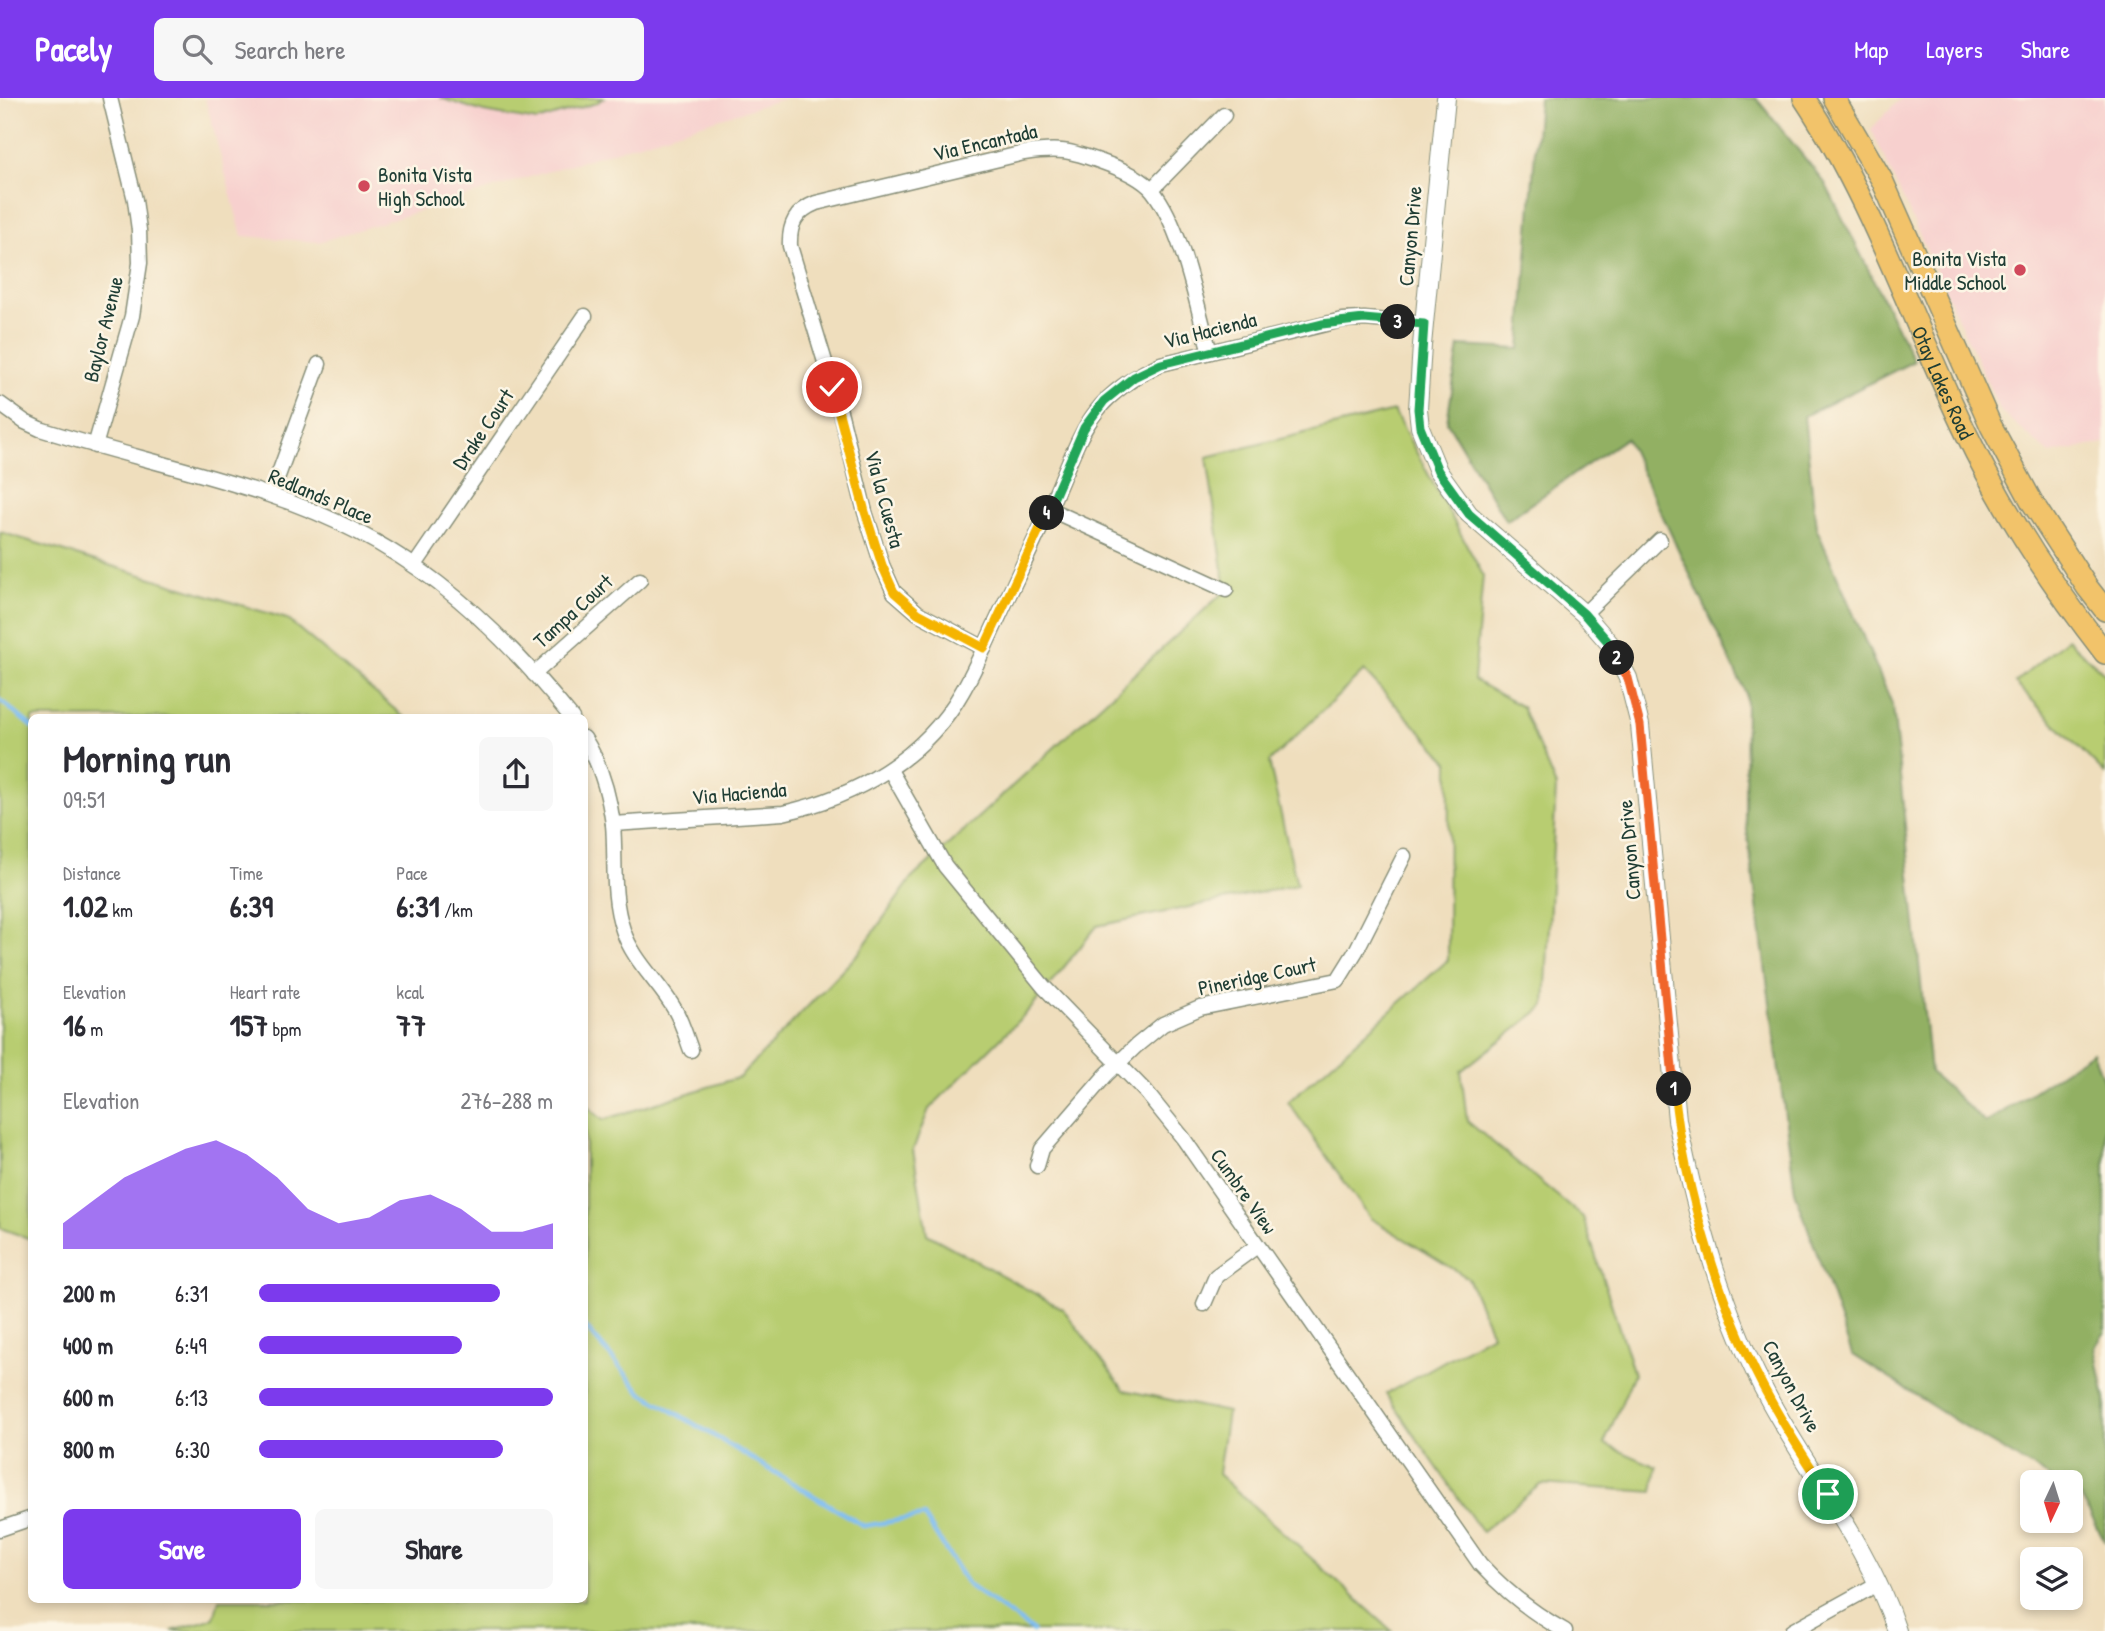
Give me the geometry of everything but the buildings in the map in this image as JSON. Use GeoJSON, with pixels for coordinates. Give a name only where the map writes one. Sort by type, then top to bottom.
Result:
{"type":"FeatureCollection","features":[{"type":"Feature","properties":{"kind":"main road","name":"Otay Lakes Road"},"geometry":{"type":"LineString","coordinates":[[1804,98],[1858,190],[1966,433],[2012,520],[2067,604],[2105,653]]}},
{"type":"Feature","properties":{"kind":"main road","name":"Otay Lakes Road"},"geometry":{"type":"LineString","coordinates":[[1834,98],[1882,180],[1991,426],[2032,502],[2105,610]]}},
{"type":"Feature","properties":{"kind":"street","name":"Baylor Avenue"},"geometry":{"type":"LineString","coordinates":[[94,446],[132,316],[140,263],[135,200],[110,98]]}},
{"type":"Feature","properties":{"kind":"street","name":"Canyon Drive"},"geometry":{"type":"LineString","coordinates":[[1446,98],[1424,324],[1418,409],[1420,427],[1438,471],[1469,514],[1584,614],[1610,644],[1628,678],[1640,725],[1677,1120],[1712,1264],[1745,1348],[1772,1403],[1879,1583],[1897,1631]]}},
{"type":"Feature","properties":{"kind":"street"},"geometry":{"type":"LineString","coordinates":[[1152,190],[1224,116]]}},
{"type":"Feature","properties":{"kind":"street","name":"Via Encantada"},"geometry":{"type":"LineString","coordinates":[[816,203],[1024,153],[1052,149],[1074,152],[1123,170],[1152,190],[1167,215],[1186,264],[1210,352]]}},
{"type":"Feature","properties":{"kind":"street","name":"Via la Cuesta"},"geometry":{"type":"LineString","coordinates":[[816,203],[805,208],[793,220],[789,232],[790,246],[841,415],[865,512],[882,565],[894,592],[918,613],[984,648]]}},
{"type":"Feature","properties":{"kind":"street","name":"Drake Court"},"geometry":{"type":"LineString","coordinates":[[415,565],[585,316]]}},
{"type":"Feature","properties":{"kind":"street","name":"Via Hacienda"},"geometry":{"type":"LineString","coordinates":[[613,824],[783,813],[830,799],[890,770],[917,747],[942,722],[962,692],[1049,509],[1084,428],[1104,401],[1134,377],[1161,364],[1342,320],[1424,324]]}},
{"type":"Feature","properties":{"kind":"street"},"geometry":{"type":"LineString","coordinates":[[271,495],[319,364]]}},
{"type":"Feature","properties":{"kind":"street","name":"Redlands Place"},"geometry":{"type":"LineString","coordinates":[[0,404],[33,426],[94,446],[271,495],[359,533],[415,565],[467,605],[514,650],[569,714]]}},
{"type":"Feature","properties":{"kind":"street"},"geometry":{"type":"LineString","coordinates":[[1049,509],[1226,590]]}},
{"type":"Feature","properties":{"kind":"street"},"geometry":{"type":"LineString","coordinates":[[1584,614],[1660,540]]}},
{"type":"Feature","properties":{"kind":"street","name":"Tampa Court"},"geometry":{"type":"LineString","coordinates":[[534,674],[640,580]]}},
{"type":"Feature","properties":{"kind":"street"},"geometry":{"type":"LineString","coordinates":[[588,747],[604,783],[613,824],[615,895],[623,931],[642,968],[675,1010],[691,1050]]}},
{"type":"Feature","properties":{"kind":"street","name":"Cumbre View"},"geometry":{"type":"LineString","coordinates":[[890,770],[945,866],[1044,987],[1145,1091],[1183,1138],[1480,1564],[1511,1596],[1565,1631]]}},
{"type":"Feature","properties":{"kind":"street","name":"Pineridge Court"},"geometry":{"type":"LineString","coordinates":[[1037,1166],[1042,1149],[1118,1063],[1163,1024],[1199,1008],[1338,980],[1356,951],[1404,856]]}},
{"type":"Feature","properties":{"kind":"street"},"geometry":{"type":"LineString","coordinates":[[1204,1304],[1216,1276],[1257,1246]]}},
{"type":"Feature","properties":{"kind":"street"},"geometry":{"type":"LineString","coordinates":[[0,1529],[28,1519]]}},
{"type":"Feature","properties":{"kind":"street"},"geometry":{"type":"LineString","coordinates":[[1792,1631],[1879,1583]]}},
{"type":"Feature","properties":{"kind":"shaded area","name":"Bonita Vista High School"},"geometry":{"type":"Polygon","coordinates":[[[205,98],[786,98],[319,242],[242,236],[205,98]]]}},
{"type":"Feature","properties":{"kind":"shaded area","name":"Bonita Vista Middle School"},"geometry":{"type":"Polygon","coordinates":[[[1901,98],[2105,98],[2105,443],[2050,454],[2001,412],[1871,129],[1901,98]]]}},
{"type":"Feature","properties":{"kind":"green space"},"geometry":{"type":"Polygon","coordinates":[[[440,98],[604,98],[596,103],[537,121],[484,112],[440,98]]]}},
{"type":"Feature","properties":{"kind":"green space"},"geometry":{"type":"Polygon","coordinates":[[[1539,98],[1756,98],[1825,183],[1914,361],[1804,416],[1816,527],[1893,706],[1930,1072],[1986,1123],[2093,1052],[2105,1085],[2105,1332],[2095,1347],[2105,1399],[2105,1542],[2083,1501],[2083,1470],[2037,1470],[1982,1438],[1852,1354],[1795,1191],[1745,815],[1746,694],[1626,438],[1506,521],[1447,422],[1459,346],[1520,349],[1539,98]]]}},
{"type":"Feature","properties":{"kind":"green space"},"geometry":{"type":"Polygon","coordinates":[[[1394,411],[1483,575],[1474,680],[1522,707],[1556,787],[1545,1006],[1461,1071],[1467,1121],[1583,1217],[1634,1374],[1604,1444],[1657,1467],[1653,1492],[1541,1484],[1482,1532],[1386,1394],[1492,1334],[1468,1278],[1370,1218],[1288,1102],[1448,960],[1449,762],[1364,671],[1269,762],[1297,885],[1097,926],[1032,1007],[929,1109],[913,1150],[927,1234],[1063,1309],[1124,1390],[1227,1412],[1218,1474],[1392,1631],[172,1631],[214,1618],[218,1603],[588,1603],[588,1108],[603,1120],[740,1077],[858,954],[912,878],[1226,590],[1207,457],[1394,411]]]}},
{"type":"Feature","properties":{"kind":"green space"},"geometry":{"type":"Polygon","coordinates":[[[0,532],[287,619],[400,714],[28,714],[28,1238],[0,1228],[0,532]]]}},
{"type":"Feature","properties":{"kind":"green space"},"geometry":{"type":"Polygon","coordinates":[[[2067,639],[2105,674],[2105,774],[2015,683],[2067,639]]]}},
{"type":"Feature","properties":{"kind":"waterway"},"geometry":{"type":"LineString","coordinates":[[0,700],[28,724]]}},
{"type":"Feature","properties":{"kind":"waterway"},"geometry":{"type":"LineString","coordinates":[[588,1330],[641,1392],[864,1526],[924,1516],[968,1585],[1033,1631]]}},
{"type":"Feature","properties":{"kind":"place","name":"Bonita Vista High School"},"geometry":{"type":"Point","coordinates":[364,186]}},
{"type":"Feature","properties":{"kind":"place","name":"Bonita Vista Middle School"},"geometry":{"type":"Point","coordinates":[2020,270]}},
{"type":"Feature","properties":{"kind":"route"},"geometry":{"type":"LineString","coordinates":[[832,387],[865,512],[894,592],[918,613],[964,640],[984,648],[1084,428],[1104,401],[1134,377],[1161,364],[1342,320],[1424,324],[1418,409],[1420,427],[1438,471],[1469,514],[1485,530],[1584,614],[1610,644],[1628,678],[1640,725],[1676,1113],[1688,1173],[1712,1264],[1745,1348],[1772,1403],[1828,1494]]}}]}
